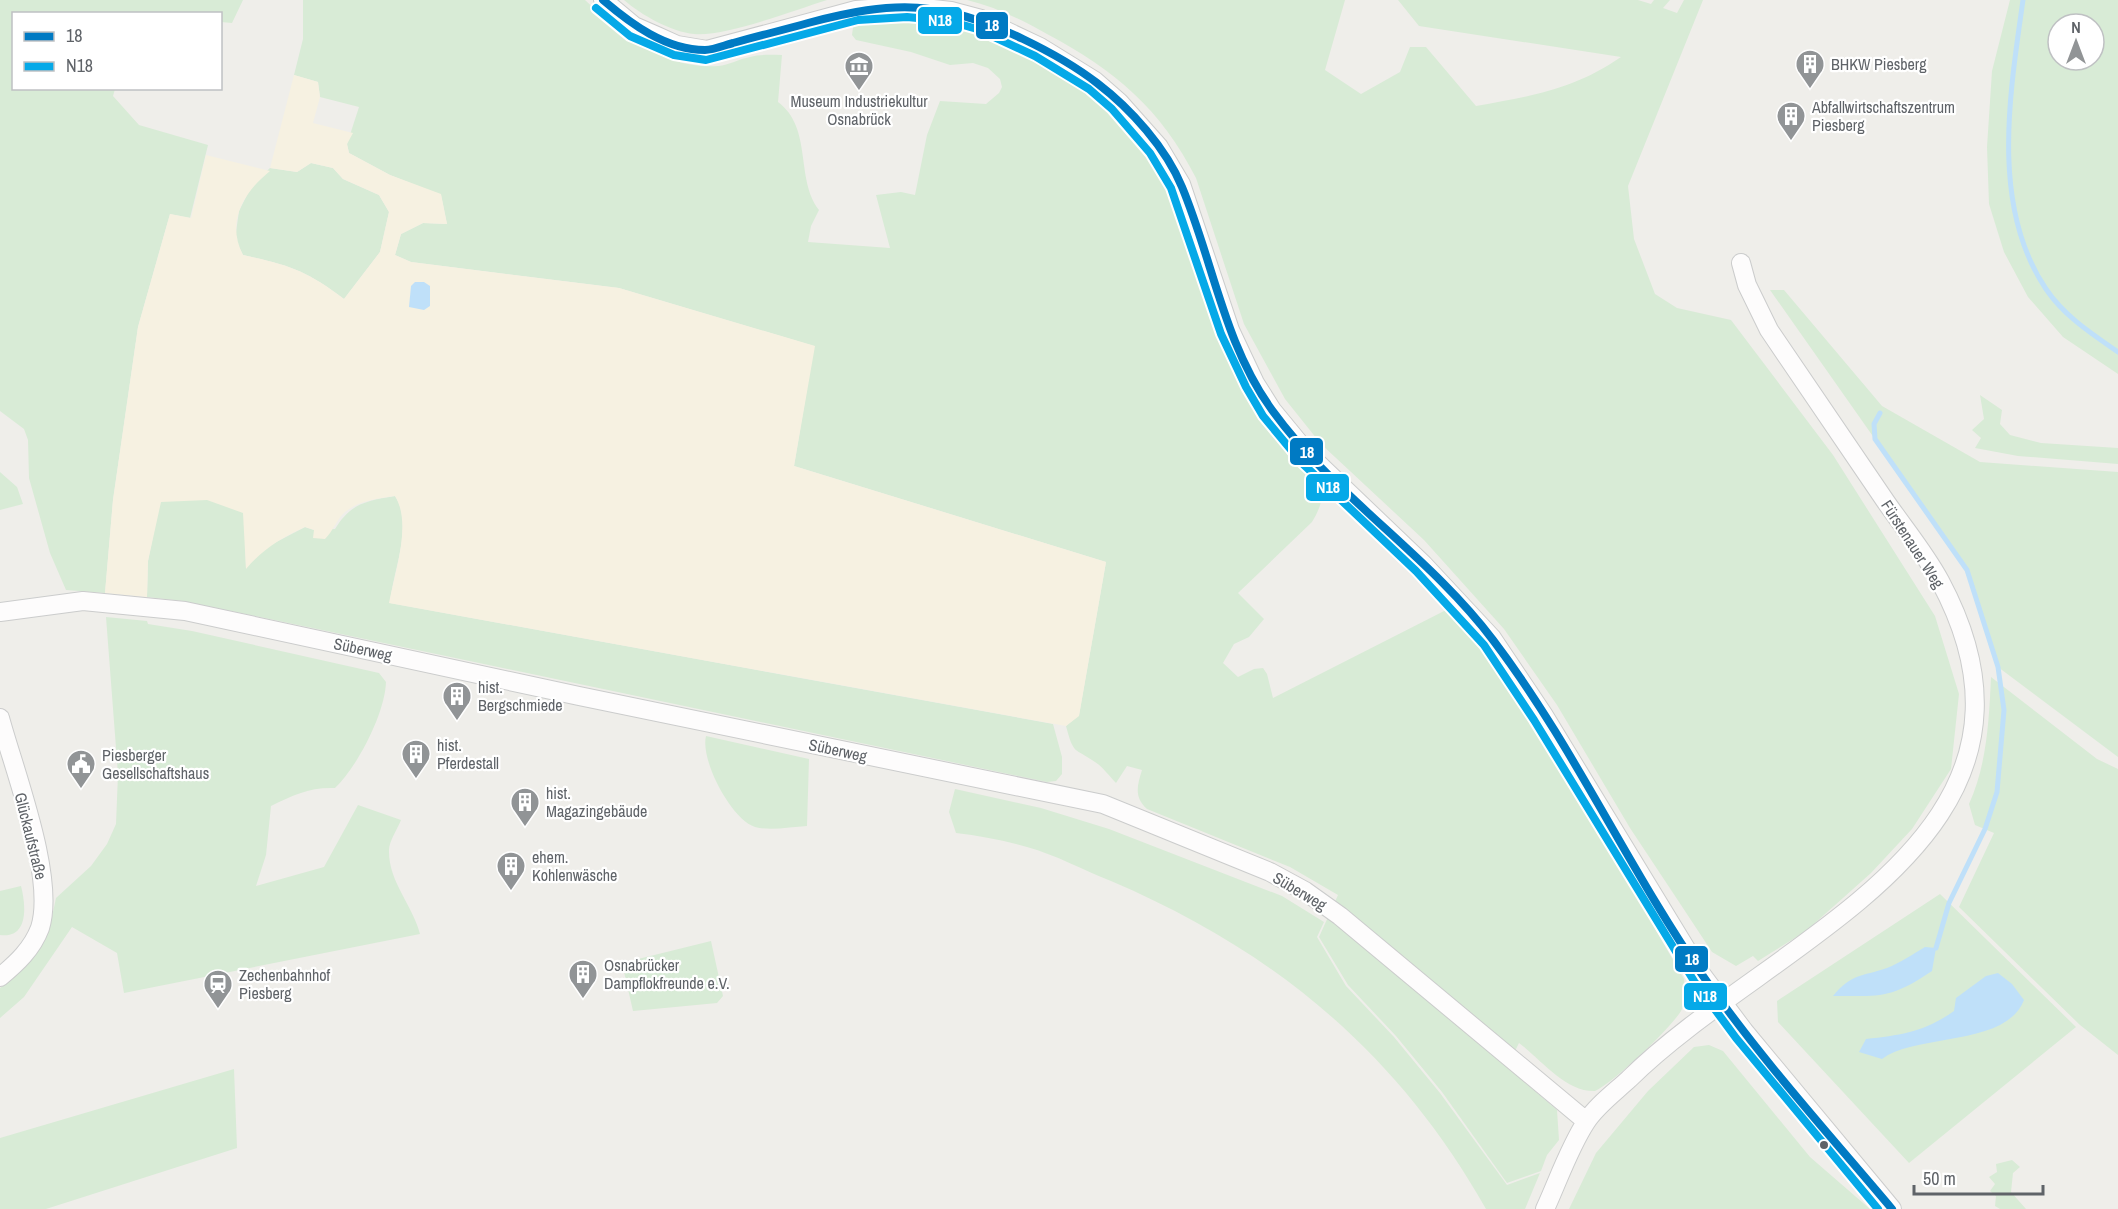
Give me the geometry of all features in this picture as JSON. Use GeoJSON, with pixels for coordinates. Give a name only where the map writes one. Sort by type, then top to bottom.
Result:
{"type":"FeatureCollection","features":[{"type":"Feature","properties":{"kind":"street"},"geometry":{"type":"LineString","coordinates":[[603,0],[634,26],[677,45],[707,50],[856,10],[907,6],[951,11],[1012,33],[1067,62],[1108,91],[1159,147],[1181,184],[1230,330],[1255,383],[1272,410],[1309,455],[1423,564],[1492,638],[1543,714],[1615,836],[1721,1002],[1892,1209]]}},
{"type":"Feature","properties":{"kind":"street","name":"Fürstenauer Weg"},"geometry":{"type":"LineString","coordinates":[[1721,1002],[1862,900],[1911,854],[1942,814],[1959,779],[1971,741],[1974,703],[1970,660],[1940,580],[1769,330],[1748,285],[1742,263]]}},
{"type":"Feature","properties":{"kind":"street","name":"Süberweg"},"geometry":{"type":"LineString","coordinates":[[0,612],[60,602],[105,602],[185,611],[579,696],[1104,804],[1270,872],[1305,891],[1349,923],[1586,1121]]}},
{"type":"Feature","properties":{"kind":"street","name":"Glückaufstraße"},"geometry":{"type":"LineString","coordinates":[[0,718],[39,860],[45,906],[33,944],[18,963],[0,977]]}},
{"type":"Feature","properties":{"kind":"street"},"geometry":{"type":"LineString","coordinates":[[1545,1209],[1586,1121],[1646,1062],[1721,1002]]}},
{"type":"Feature","properties":{"kind":"green space"},"geometry":{"type":"Polygon","coordinates":[[[0,0],[243,0],[232,23],[222,22],[222,12],[12,12],[12,90],[115,90],[113,96],[139,125],[208,145],[190,218],[170,214],[138,327],[113,500],[105,593],[66,590],[50,553],[29,478],[28,440],[24,429],[0,411],[0,0]]]}},
{"type":"Feature","properties":{"kind":"green space"},"geometry":{"type":"Polygon","coordinates":[[[303,0],[585,0],[629,37],[662,56],[680,62],[699,66],[718,66],[754,56],[782,55],[778,102],[789,113],[796,125],[807,184],[819,210],[811,226],[808,242],[890,248],[876,195],[901,192],[915,195],[927,135],[940,101],[986,104],[999,93],[1002,87],[1000,79],[988,68],[973,63],[950,65],[911,52],[856,40],[852,35],[854,20],[926,16],[949,20],[982,29],[1015,43],[1079,80],[1133,129],[1155,157],[1183,211],[1223,335],[1243,383],[1272,429],[1311,470],[1322,490],[1321,501],[1312,522],[1238,593],[1264,619],[1249,637],[1234,644],[1223,663],[1238,677],[1254,669],[1263,668],[1267,674],[1273,698],[1450,608],[1485,645],[1535,720],[1684,979],[1685,999],[1681,1011],[1641,1055],[1595,1091],[1584,1090],[1564,1080],[1519,1043],[1507,1067],[1557,1110],[1559,1140],[1547,1155],[1541,1171],[1507,1183],[1442,1092],[1396,1036],[1348,985],[1319,937],[1338,895],[1290,867],[1147,809],[1138,796],[1142,770],[1127,766],[1116,783],[1104,769],[1073,747],[1066,726],[1079,715],[1106,562],[794,466],[814,346],[619,288],[411,262],[395,255],[401,234],[423,223],[447,224],[441,195],[390,175],[349,153],[347,144],[359,107],[320,97],[318,82],[294,75],[303,39],[303,0]]]}},
{"type":"Feature","properties":{"kind":"green space"},"geometry":{"type":"Polygon","coordinates":[[[624,0],[827,0],[741,27],[707,34],[694,34],[685,33],[657,22],[624,0]]]}},
{"type":"Feature","properties":{"kind":"green space"},"geometry":{"type":"Polygon","coordinates":[[[967,0],[1345,0],[1325,70],[1361,94],[1400,72],[1410,47],[1426,47],[1476,106],[1533,95],[1569,84],[1621,57],[1419,26],[1398,0],[1638,0],[1651,4],[1654,0],[1670,0],[1663,8],[1677,13],[1684,0],[1703,0],[1628,186],[1634,239],[1655,294],[1677,308],[1731,320],[1833,455],[1935,616],[1959,694],[1951,769],[1912,829],[1871,873],[1806,931],[1758,961],[1753,956],[1736,966],[1712,952],[1630,828],[1557,705],[1504,629],[1424,540],[1321,444],[1285,399],[1244,324],[1196,178],[1168,131],[1134,94],[1094,62],[1018,19],[967,0]]]}},
{"type":"Feature","properties":{"kind":"green space"},"geometry":{"type":"Polygon","coordinates":[[[2010,0],[2118,0],[2118,374],[2063,337],[2028,297],[2004,252],[1989,204],[1987,147],[1992,71],[2010,0]]]}},
{"type":"Feature","properties":{"kind":"green space"},"geometry":{"type":"Polygon","coordinates":[[[311,163],[333,168],[343,179],[379,195],[389,212],[380,252],[344,299],[319,281],[296,270],[243,255],[235,239],[239,211],[252,185],[270,168],[297,172],[311,163]]]}},
{"type":"Feature","properties":{"kind":"green space"},"geometry":{"type":"Polygon","coordinates":[[[1770,290],[1784,290],[1882,406],[1980,462],[2118,472],[2118,757],[1998,667],[1967,570],[1770,290]]]}},
{"type":"Feature","properties":{"kind":"green space"},"geometry":{"type":"Polygon","coordinates":[[[237,291],[246,568],[263,549],[305,527],[314,530],[335,529],[353,508],[395,496],[403,521],[403,534],[390,603],[1053,724],[1062,757],[1062,774],[1056,781],[1047,782],[183,601],[147,597],[148,561],[160,502],[237,291]]]}},
{"type":"Feature","properties":{"kind":"green space"},"geometry":{"type":"Polygon","coordinates":[[[1980,395],[2002,410],[2000,424],[2010,435],[2041,443],[2118,448],[2118,464],[2018,456],[1975,448],[1981,438],[1972,430],[1984,419],[1980,395]]]}},
{"type":"Feature","properties":{"kind":"green space"},"geometry":{"type":"Polygon","coordinates":[[[0,472],[17,487],[23,504],[0,510],[0,472]]]}},
{"type":"Feature","properties":{"kind":"green space"},"geometry":{"type":"Polygon","coordinates":[[[106,617],[147,621],[148,624],[192,631],[379,673],[386,682],[381,709],[369,738],[353,767],[335,788],[302,792],[271,806],[266,855],[256,886],[324,867],[358,805],[401,820],[389,846],[390,861],[392,872],[420,934],[124,993],[117,953],[72,927],[24,997],[0,1018],[0,988],[21,971],[41,946],[49,931],[56,898],[91,866],[107,844],[116,824],[118,774],[106,617]]]}},
{"type":"Feature","properties":{"kind":"green space"},"geometry":{"type":"Polygon","coordinates":[[[1991,677],[2097,759],[2118,769],[2118,1055],[2080,1025],[1959,907],[1994,833],[1975,825],[1969,804],[1983,758],[1988,726],[1991,677]]]}},
{"type":"Feature","properties":{"kind":"green space"},"geometry":{"type":"Polygon","coordinates":[[[706,736],[809,759],[807,826],[767,829],[755,827],[746,822],[736,813],[719,788],[708,759],[705,746],[706,736]]]}},
{"type":"Feature","properties":{"kind":"green space"},"geometry":{"type":"Polygon","coordinates":[[[955,789],[1041,808],[1109,829],[1282,896],[1324,922],[1317,937],[1346,986],[1394,1037],[1440,1093],[1507,1185],[1540,1173],[1525,1209],[1486,1209],[1451,1153],[1413,1102],[1372,1055],[1327,1013],[1279,974],[1226,940],[1171,909],[1059,858],[1001,840],[956,833],[949,812],[955,789]]]}},
{"type":"Feature","properties":{"kind":"green space"},"geometry":{"type":"Polygon","coordinates":[[[21,886],[24,911],[21,926],[9,935],[0,935],[0,891],[21,886]]]}},
{"type":"Feature","properties":{"kind":"green space"},"geometry":{"type":"Polygon","coordinates":[[[1940,894],[2076,1027],[1909,1163],[1778,1022],[1777,1001],[1940,894]]]}},
{"type":"Feature","properties":{"kind":"green space"},"geometry":{"type":"Polygon","coordinates":[[[711,941],[723,996],[717,1003],[633,1011],[622,963],[711,941]]]}},
{"type":"Feature","properties":{"kind":"green space"},"geometry":{"type":"Polygon","coordinates":[[[1709,1045],[1723,1051],[1810,1157],[1870,1209],[1569,1209],[1596,1153],[1648,1091],[1694,1047],[1709,1045]]]}},
{"type":"Feature","properties":{"kind":"green space"},"geometry":{"type":"Polygon","coordinates":[[[234,1069],[237,1148],[46,1209],[0,1209],[0,1138],[234,1069]]]}},
{"type":"Feature","properties":{"kind":"green space"},"geometry":{"type":"Polygon","coordinates":[[[2012,1160],[2020,1167],[2013,1173],[2011,1192],[2026,1209],[2000,1209],[1995,1206],[1996,1196],[1990,1191],[1995,1184],[1989,1177],[1997,1172],[1996,1164],[2012,1160]]]}},
{"type":"Feature","properties":{"kind":"sand"},"geometry":{"type":"Polygon","coordinates":[[[294,75],[318,82],[320,97],[313,123],[353,133],[347,144],[349,153],[390,175],[441,194],[447,224],[423,223],[401,234],[395,255],[411,262],[619,288],[815,346],[794,466],[1106,562],[1079,716],[1066,726],[389,603],[402,534],[400,507],[395,496],[369,501],[350,508],[342,515],[325,539],[313,538],[314,530],[305,527],[296,531],[266,550],[246,569],[243,513],[207,500],[161,502],[148,561],[147,597],[105,593],[113,500],[138,327],[170,214],[191,218],[206,155],[270,171],[252,189],[240,209],[236,231],[243,255],[296,270],[319,281],[344,299],[380,252],[389,212],[379,195],[343,179],[333,168],[311,163],[297,172],[270,168],[294,75]]]}},
{"type":"Feature","properties":{"kind":"water"},"geometry":{"type":"Polygon","coordinates":[[[415,282],[424,282],[430,286],[430,306],[424,310],[409,307],[411,286],[415,282]]]}},
{"type":"Feature","properties":{"kind":"water"},"geometry":{"type":"Polygon","coordinates":[[[1925,947],[1936,948],[1932,971],[1906,987],[1885,994],[1833,996],[1852,979],[1892,966],[1925,947]]]}},
{"type":"Feature","properties":{"kind":"water"},"geometry":{"type":"Polygon","coordinates":[[[1998,973],[2012,984],[2024,1000],[2014,1015],[1999,1025],[1980,1032],[1916,1045],[1882,1059],[1859,1052],[1866,1039],[1891,1036],[1933,1024],[1954,1011],[1956,998],[1986,976],[1998,973]]]}},
{"type":"Feature","properties":{"kind":"waterway"},"geometry":{"type":"LineString","coordinates":[[2023,0],[2010,110],[2011,186],[2017,222],[2028,257],[2053,299],[2079,324],[2118,352]]}},
{"type":"Feature","properties":{"kind":"waterway"},"geometry":{"type":"LineString","coordinates":[[1880,413],[1874,424],[1875,439],[1967,570],[1998,667],[2004,710],[1997,792],[1985,829],[1949,903],[1936,948]]}},
{"type":"Feature","properties":{"kind":"transit line","name":"18"},"geometry":{"type":"LineString","coordinates":[[603,0],[625,18],[663,41],[677,46],[705,50],[839,15],[867,10],[917,8],[942,11],[994,26],[1023,39],[1071,65],[1110,93],[1146,130],[1175,172],[1193,215],[1242,358],[1272,410],[1324,471],[1440,580],[1493,640],[1549,722],[1650,893],[1703,976],[1771,1066],[1892,1209]]}},
{"type":"Feature","properties":{"kind":"transit line","name":"N18"},"geometry":{"type":"LineString","coordinates":[[596,8],[630,36],[674,55],[706,60],[858,20],[907,17],[949,21],[977,29],[1035,56],[1089,89],[1112,109],[1150,153],[1171,188],[1221,334],[1246,387],[1263,416],[1302,463],[1416,571],[1484,645],[1534,720],[1694,981],[1736,1038],[1878,1209]]}},
{"type":"Feature","properties":{"kind":"place","name":"BHKW Piesberg"},"geometry":{"type":"Point","coordinates":[1810,90]}},
{"type":"Feature","properties":{"kind":"place","name":"Museum Industriekultur Osnabrück"},"geometry":{"type":"Point","coordinates":[859,92]}},
{"type":"Feature","properties":{"kind":"place","name":"Abfallwirtschaftszentrum Piesberg"},"geometry":{"type":"Point","coordinates":[1791,142]}},
{"type":"Feature","properties":{"kind":"place","name":"hist. Bergschmiede"},"geometry":{"type":"Point","coordinates":[457,722]}},
{"type":"Feature","properties":{"kind":"place","name":"hist. Pferdestall"},"geometry":{"type":"Point","coordinates":[416,780]}},
{"type":"Feature","properties":{"kind":"place","name":"Piesberger Gesellschaftshaus"},"geometry":{"type":"Point","coordinates":[81,790]}},
{"type":"Feature","properties":{"kind":"place","name":"hist. Magazingebäude"},"geometry":{"type":"Point","coordinates":[525,828]}},
{"type":"Feature","properties":{"kind":"place","name":"ehem. Kohlenwäsche"},"geometry":{"type":"Point","coordinates":[511,892]}},
{"type":"Feature","properties":{"kind":"place","name":"Osnabrücker Dampflokfreunde e.V."},"geometry":{"type":"Point","coordinates":[583,1000]}},
{"type":"Feature","properties":{"kind":"place","name":"Zechenbahnhof Piesberg"},"geometry":{"type":"Point","coordinates":[218,1010]}}]}
